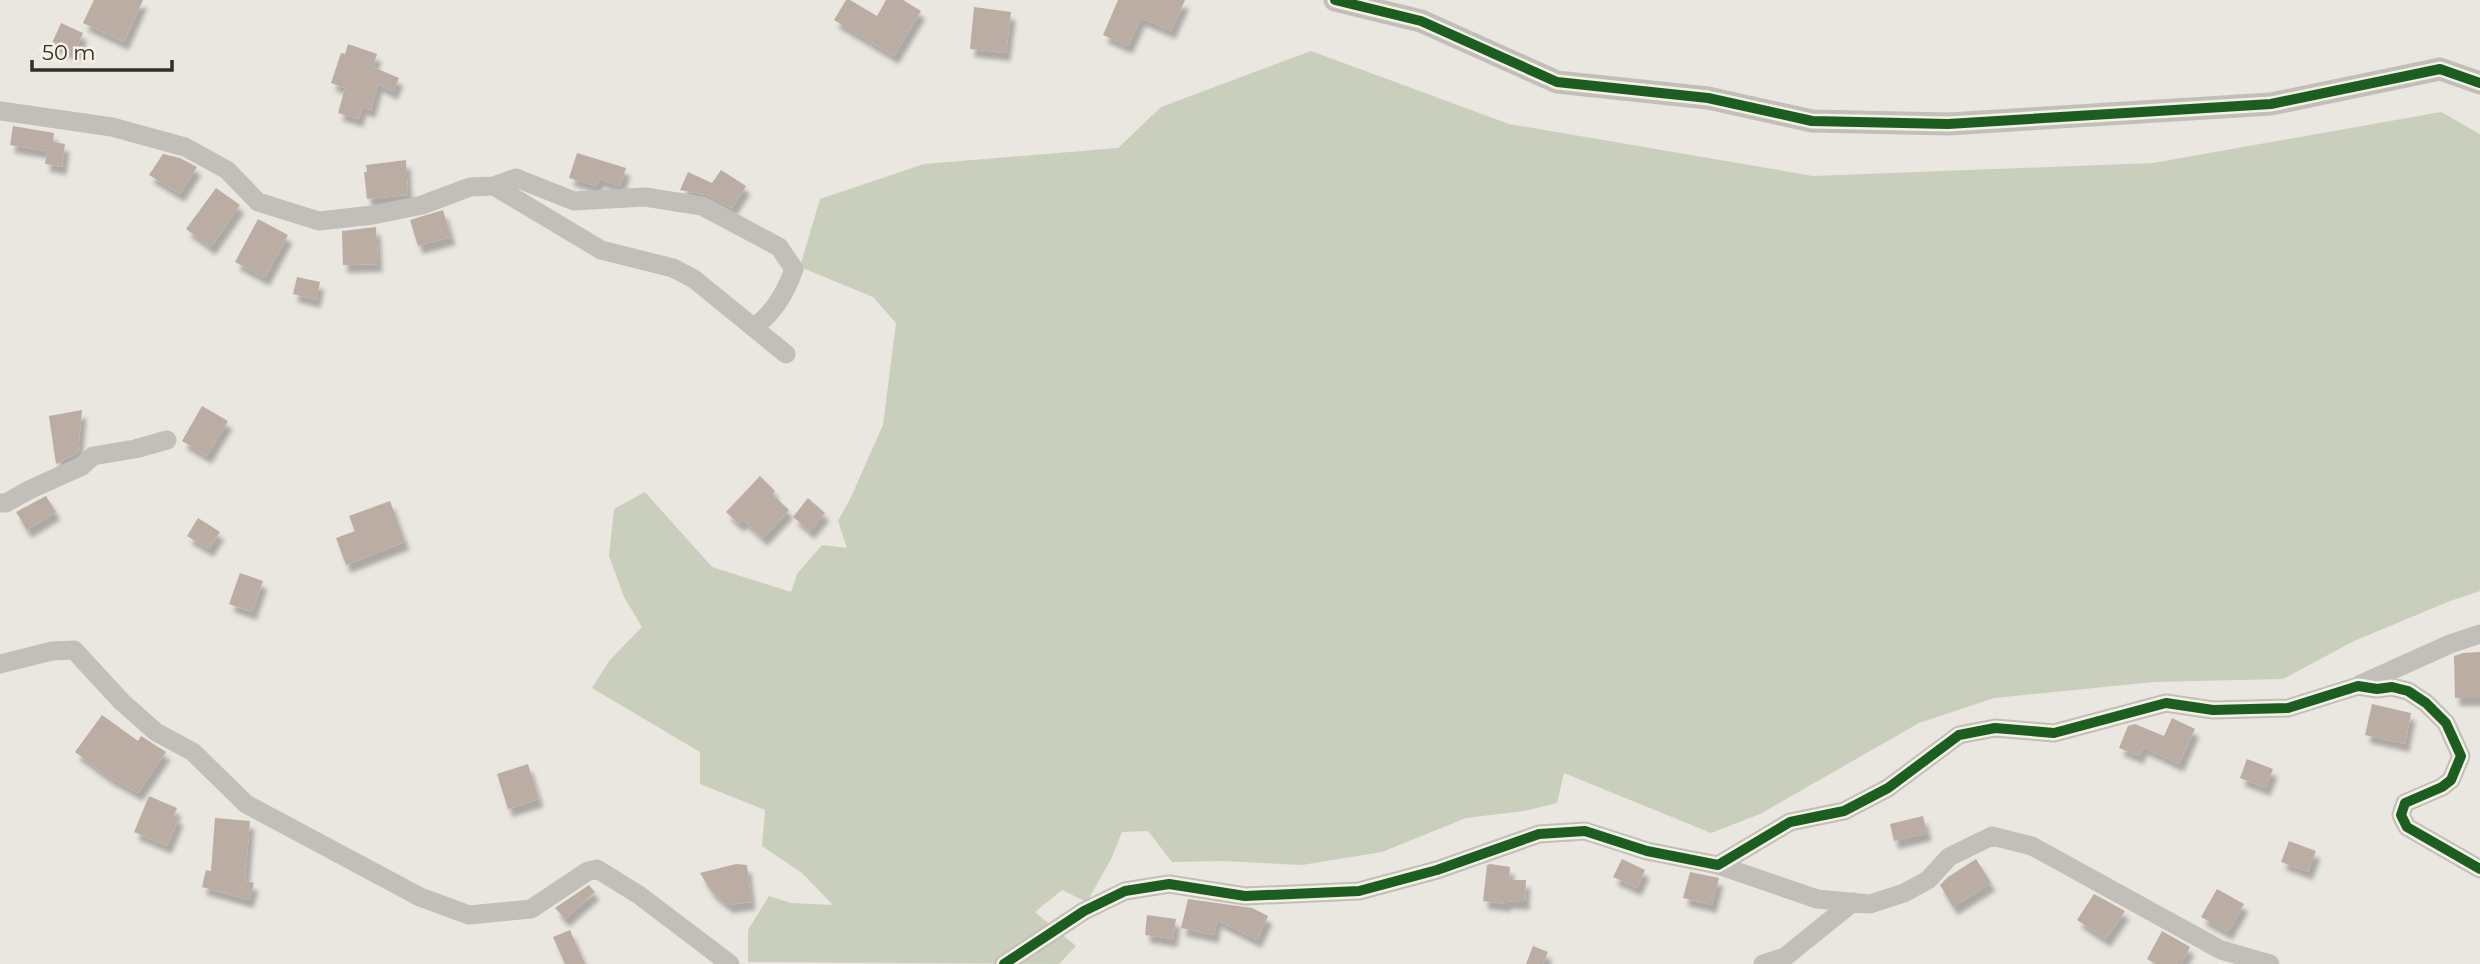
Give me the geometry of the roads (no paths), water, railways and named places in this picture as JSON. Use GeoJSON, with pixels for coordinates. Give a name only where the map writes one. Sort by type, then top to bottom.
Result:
{"type":"FeatureCollection","features":[{"type":"Feature","properties":{"kind":"street"},"geometry":{"type":"LineString","coordinates":[[1335,0],[1421,21],[1556,82],[1708,97],[1812,121],[1948,124],[2271,104],[2440,69],[2480,83]]}},
{"type":"Feature","properties":{"kind":"street"},"geometry":{"type":"LineString","coordinates":[[0,111],[112,127],[185,147],[226,170],[258,202],[319,221],[373,215],[422,205],[470,187],[494,186],[516,178],[574,201],[645,197],[702,206],[779,247],[794,269],[788,285],[767,317],[754,327]]}},
{"type":"Feature","properties":{"kind":"street"},"geometry":{"type":"LineString","coordinates":[[494,186],[601,250],[673,268],[683,273],[786,354]]}},
{"type":"Feature","properties":{"kind":"street"},"geometry":{"type":"LineString","coordinates":[[0,503],[6,503],[82,466],[93,456],[135,449],[167,439]]}},
{"type":"Feature","properties":{"kind":"street"},"geometry":{"type":"LineString","coordinates":[[1718,865],[1790,822],[1844,811],[1888,788],[1959,734],[1995,729],[2054,733],[2166,703],[2213,710],[2288,708],[2358,686],[2450,644],[2480,634]]}},
{"type":"Feature","properties":{"kind":"street"},"geometry":{"type":"LineString","coordinates":[[0,664],[52,651],[74,650],[122,702],[156,732],[193,752],[246,804],[420,897],[469,915],[531,909],[588,871],[597,869],[639,895],[730,964]]}},
{"type":"Feature","properties":{"kind":"street"},"geometry":{"type":"LineString","coordinates":[[2358,686],[2377,689],[2392,687],[2408,691],[2426,703],[2446,723],[2460,757],[2452,780],[2405,803],[2400,814],[2407,827],[2480,869]]}},
{"type":"Feature","properties":{"kind":"street"},"geometry":{"type":"LineString","coordinates":[[1004,964],[1084,911],[1125,891],[1169,884],[1245,896],[1359,891],[1437,870],[1539,834],[1585,831],[1647,851],[1718,865],[1817,899],[1870,904],[1904,893],[1928,880],[1949,857],[1992,836],[2032,846],[2221,950],[2270,964]]}},
{"type":"Feature","properties":{"kind":"street"},"geometry":{"type":"LineString","coordinates":[[1763,964],[1785,957],[1853,902]]}}]}
